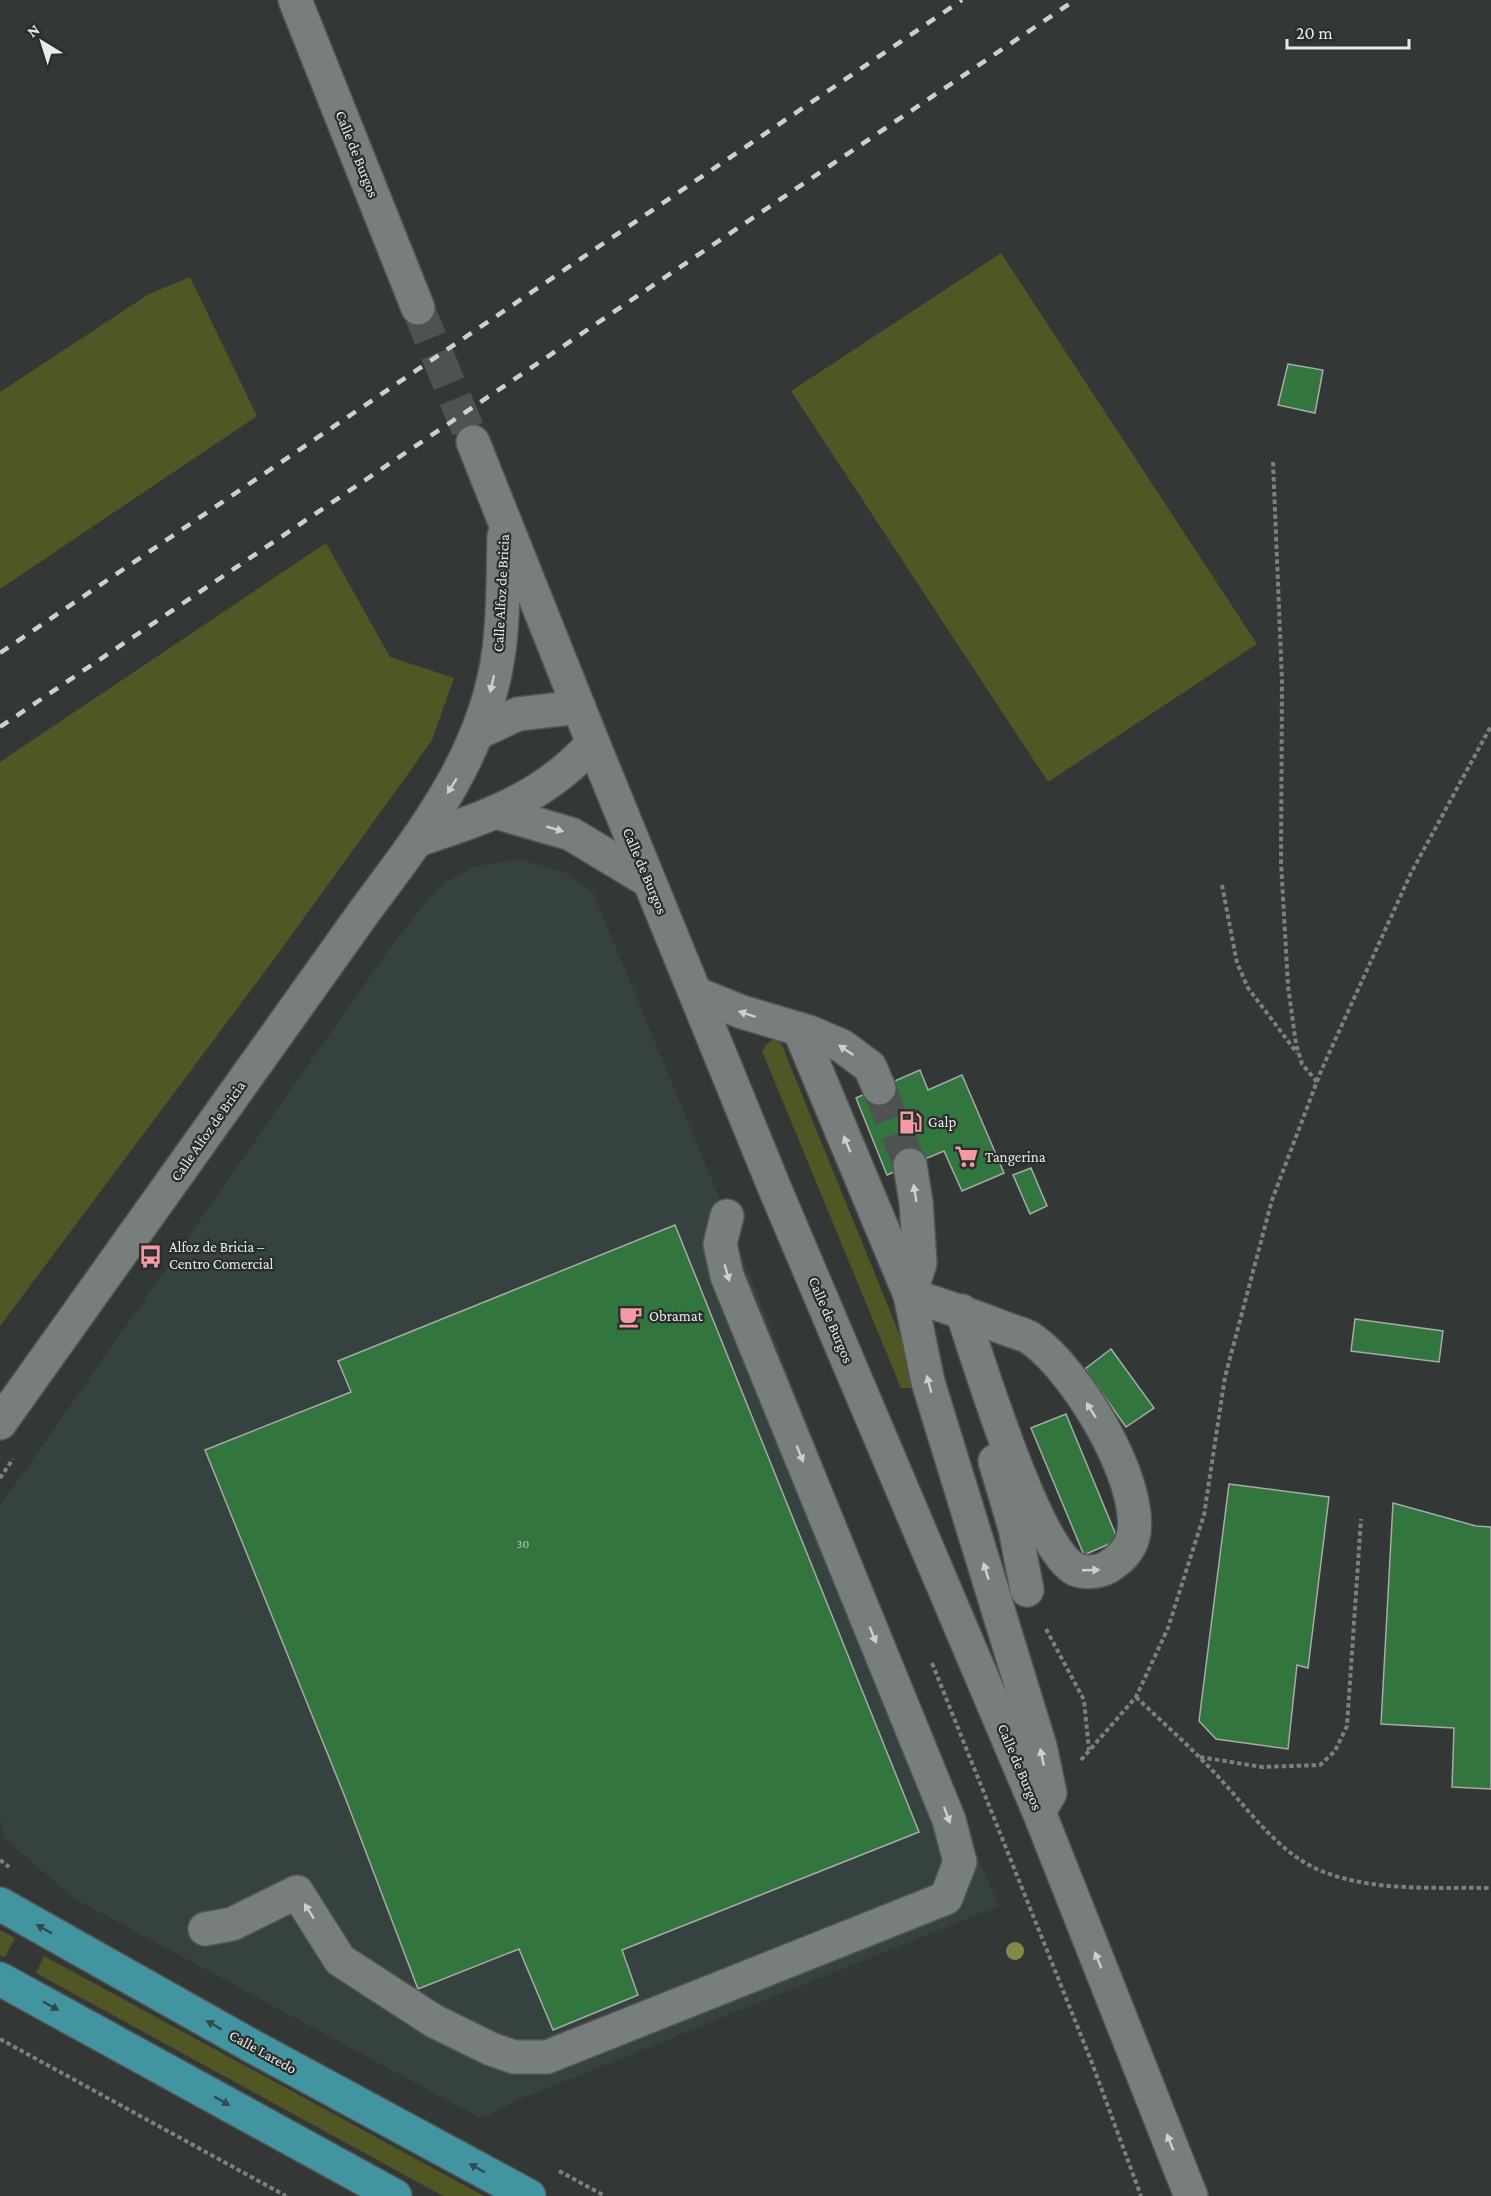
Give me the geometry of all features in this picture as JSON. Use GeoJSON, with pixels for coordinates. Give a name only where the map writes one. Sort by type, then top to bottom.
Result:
{"type":"FeatureCollection","features":[{"type":"Feature","properties":{"kind":"main road","name":"Calle Laredo"},"geometry":{"type":"LineString","coordinates":[[0,1904],[240,2039],[529,2196]]}},
{"type":"Feature","properties":{"kind":"main road"},"geometry":{"type":"LineString","coordinates":[[0,1978],[395,2196]]}},
{"type":"Feature","properties":{"kind":"street","name":"Calle de Burgos"},"geometry":{"type":"LineString","coordinates":[[295,0],[418,308]]}},
{"type":"Feature","properties":{"kind":"street","name":"Calle de Burgos"},"geometry":{"type":"LineString","coordinates":[[473,442],[780,1200],[1045,1803],[1191,2196]]}},
{"type":"Feature","properties":{"kind":"street","name":"Calle Alfoz de Bricia"},"geometry":{"type":"LineString","coordinates":[[0,1423],[364,912],[418,840],[462,771],[491,691],[500,650],[505,522]]}},
{"type":"Feature","properties":{"kind":"street"},"geometry":{"type":"LineString","coordinates":[[477,733],[518,714],[579,707]]}},
{"type":"Feature","properties":{"kind":"street"},"geometry":{"type":"LineString","coordinates":[[418,840],[499,813],[574,765],[593,743]]}},
{"type":"Feature","properties":{"kind":"street"},"geometry":{"type":"LineString","coordinates":[[499,813],[571,834],[649,881]]}},
{"type":"Feature","properties":{"kind":"street"},"geometry":{"type":"LineString","coordinates":[[697,994],[842,1046],[870,1067],[879,1088]]}},
{"type":"Feature","properties":{"kind":"street"},"geometry":{"type":"LineString","coordinates":[[799,1029],[910,1295],[928,1382],[1040,1746],[1045,1803]]}},
{"type":"Feature","properties":{"kind":"street"},"geometry":{"type":"LineString","coordinates":[[910,1165],[916,1202],[920,1263],[910,1295]]}},
{"type":"Feature","properties":{"kind":"street"},"geometry":{"type":"LineString","coordinates":[[205,1929],[232,1924],[297,1892],[340,1960],[434,2021],[491,2049],[514,2057],[547,2057],[946,1898],[960,1862],[949,1820],[727,1276],[720,1244],[727,1216]]}},
{"type":"Feature","properties":{"kind":"street"},"geometry":{"type":"LineString","coordinates":[[910,1295],[962,1311],[1033,1339],[1086,1400],[1110,1440],[1131,1495],[1134,1533],[1123,1558],[1105,1570],[1086,1572],[1074,1569],[1039,1518],[997,1415],[962,1311]]}},
{"type":"Feature","properties":{"kind":"street"},"geometry":{"type":"LineString","coordinates":[[997,1415],[993,1434],[994,1455],[1015,1528],[1028,1590]]}},
{"type":"Feature","properties":{"kind":"path"},"geometry":{"type":"LineString","coordinates":[[1273,462],[1282,681],[1281,862],[1288,986],[1299,1055],[1302,1064],[1317,1082]]}},
{"type":"Feature","properties":{"kind":"path"},"geometry":{"type":"LineString","coordinates":[[1045,1803],[1136,1697],[1168,1628],[1204,1515],[1225,1377],[1272,1200],[1317,1082],[1411,873],[1491,726]]}},
{"type":"Feature","properties":{"kind":"path"},"geometry":{"type":"LineString","coordinates":[[1222,885],[1237,963],[1244,980],[1299,1055]]}},
{"type":"Feature","properties":{"kind":"path"},"geometry":{"type":"LineString","coordinates":[[0,1478],[20,1449]]}},
{"type":"Feature","properties":{"kind":"path"},"geometry":{"type":"LineString","coordinates":[[1199,1757],[1262,1767],[1320,1765],[1335,1751],[1347,1726],[1361,1519]]}},
{"type":"Feature","properties":{"kind":"path"},"geometry":{"type":"LineString","coordinates":[[1028,1590],[1084,1700],[1090,1751]]}},
{"type":"Feature","properties":{"kind":"path"},"geometry":{"type":"LineString","coordinates":[[1136,1697],[1258,1818],[1279,1845],[1324,1872],[1356,1881],[1408,1887],[1491,1888]]}},
{"type":"Feature","properties":{"kind":"path"},"geometry":{"type":"LineString","coordinates":[[0,2039],[286,2196]]}},
{"type":"Feature","properties":{"kind":"shaded area"},"geometry":{"type":"Polygon","coordinates":[[[520,859],[566,873],[593,892],[727,1216],[959,1815],[999,1906],[518,2100],[482,2119],[75,1899],[4,1838],[0,1818],[0,1506],[392,945],[426,902],[447,881],[476,866],[520,859]]]}},
{"type":"Feature","properties":{"kind":"green space"},"geometry":{"type":"Polygon","coordinates":[[[1001,253],[1257,644],[1048,782],[791,391],[1001,253]]]}},
{"type":"Feature","properties":{"kind":"green space"},"geometry":{"type":"Polygon","coordinates":[[[190,277],[257,416],[0,589],[0,392],[149,294],[190,277]]]}},
{"type":"Feature","properties":{"kind":"green space"},"geometry":{"type":"Polygon","coordinates":[[[326,543],[390,657],[454,678],[432,740],[269,966],[0,1326],[0,762],[326,543]]]}},
{"type":"Feature","properties":{"kind":"green space"},"geometry":{"type":"Polygon","coordinates":[[[774,1039],[781,1043],[916,1375],[913,1388],[901,1388],[762,1051],[774,1039]]]}},
{"type":"Feature","properties":{"kind":"green space"},"geometry":{"type":"Polygon","coordinates":[[[0,1930],[15,1938],[5,1957],[0,1955],[0,1930]]]}},
{"type":"Feature","properties":{"kind":"green space"},"geometry":{"type":"Polygon","coordinates":[[[44,1956],[484,2196],[443,2196],[36,1973],[44,1956]]]}},
{"type":"Feature","properties":{"kind":"building"},"geometry":{"type":"Polygon","coordinates":[[[1288,364],[1323,370],[1315,413],[1278,405],[1288,364]]]}},
{"type":"Feature","properties":{"kind":"building"},"geometry":{"type":"Polygon","coordinates":[[[920,1070],[928,1090],[962,1075],[1004,1173],[962,1191],[944,1151],[887,1175],[856,1098],[920,1070]]]}},
{"type":"Feature","properties":{"kind":"building"},"geometry":{"type":"Polygon","coordinates":[[[1031,1168],[1047,1206],[1030,1214],[1013,1175],[1031,1168]]]}},
{"type":"Feature","properties":{"kind":"building","name":"Obramat"},"geometry":{"type":"Polygon","coordinates":[[[675,1225],[919,1832],[622,1950],[638,1995],[553,2030],[519,1949],[418,1989],[345,1797],[205,1450],[351,1392],[338,1361],[675,1225]]]}},
{"type":"Feature","properties":{"kind":"building"},"geometry":{"type":"Polygon","coordinates":[[[1355,1319],[1443,1331],[1439,1362],[1351,1351],[1355,1319]]]}},
{"type":"Feature","properties":{"kind":"building"},"geometry":{"type":"Polygon","coordinates":[[[1111,1349],[1154,1408],[1126,1427],[1085,1369],[1111,1349]]]}},
{"type":"Feature","properties":{"kind":"building"},"geometry":{"type":"Polygon","coordinates":[[[1066,1414],[1118,1540],[1084,1555],[1031,1428],[1066,1414]]]}},
{"type":"Feature","properties":{"kind":"building"},"geometry":{"type":"Polygon","coordinates":[[[1229,1484],[1329,1497],[1308,1668],[1297,1665],[1288,1749],[1216,1739],[1199,1721],[1229,1484]]]}},
{"type":"Feature","properties":{"kind":"building"},"geometry":{"type":"Polygon","coordinates":[[[1393,1503],[1476,1526],[1491,1527],[1491,1789],[1452,1787],[1454,1728],[1381,1724],[1393,1503]]]}},
{"type":"Feature","properties":{"kind":"tunnel"},"geometry":{"type":"LineString","coordinates":[[418,308],[473,442]]}},
{"type":"Feature","properties":{"kind":"tunnel"},"geometry":{"type":"LineString","coordinates":[[879,1088],[910,1165]]}},
{"type":"Feature","properties":{"kind":"railway"},"geometry":{"type":"LineString","coordinates":[[0,653],[962,0]]}},
{"type":"Feature","properties":{"kind":"railway"},"geometry":{"type":"LineString","coordinates":[[0,727],[1075,0]]}},
{"type":"Feature","properties":{"kind":"place","name":"Galp"},"geometry":{"type":"Point","coordinates":[910,1122]}},
{"type":"Feature","properties":{"kind":"place","name":"Tangerina"},"geometry":{"type":"Point","coordinates":[967,1157]}},
{"type":"Feature","properties":{"kind":"place","name":"Alfoz de Bricia – Centro Comercial"},"geometry":{"type":"Point","coordinates":[151,1256]}},
{"type":"Feature","properties":{"kind":"place","name":"Obramat"},"geometry":{"type":"Point","coordinates":[631,1316]}}]}
